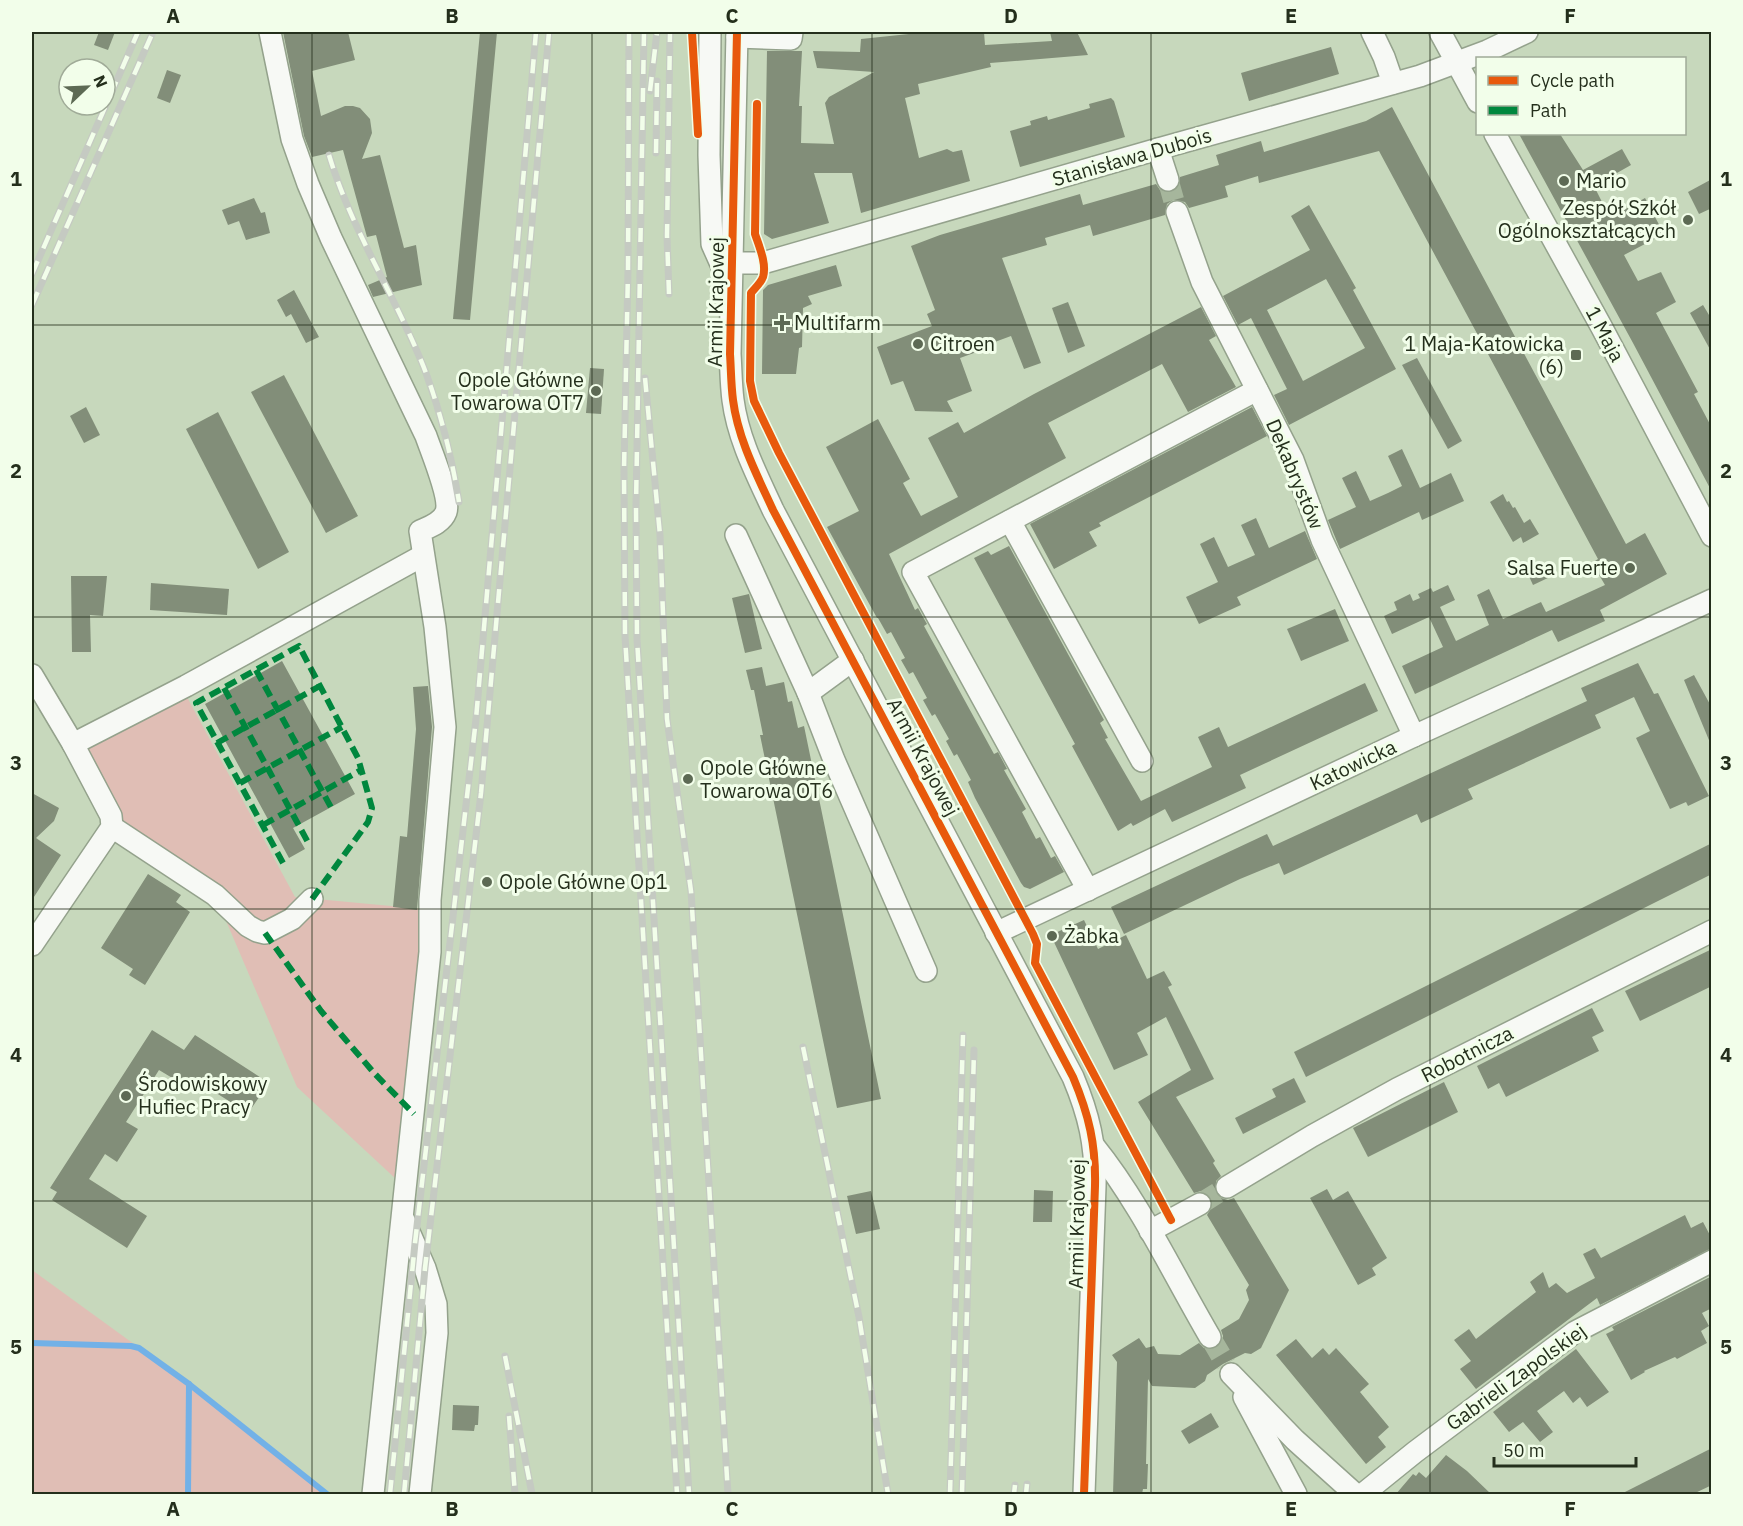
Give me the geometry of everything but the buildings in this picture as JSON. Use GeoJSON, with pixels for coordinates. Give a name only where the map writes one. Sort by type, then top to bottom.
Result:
{"type":"FeatureCollection","features":[{"type":"Feature","properties":{"kind":"street"},"geometry":{"type":"LineString","coordinates":[[270,32],[292,139],[308,184],[331,238],[411,403],[439,473],[446,505],[446,513],[436,524],[420,531],[422,556],[435,627],[445,727],[430,900],[430,952],[373,1494]]}},
{"type":"Feature","properties":{"kind":"street"},"geometry":{"type":"LineString","coordinates":[[710,32],[709,154],[712,244],[732,288]]}},
{"type":"Feature","properties":{"kind":"street"},"geometry":{"type":"LineString","coordinates":[[737,34],[791,39],[792,32]]}},
{"type":"Feature","properties":{"kind":"street"},"geometry":{"type":"LineString","coordinates":[[1372,32],[1393,83]]}},
{"type":"Feature","properties":{"kind":"street"},"geometry":{"type":"LineString","coordinates":[[1440,32],[1476,98]]}},
{"type":"Feature","properties":{"kind":"street","name":"Stanisława Dubois"},"geometry":{"type":"LineString","coordinates":[[732,263],[762,263],[1393,83],[1457,64],[1527,32]]}},
{"type":"Feature","properties":{"kind":"street","name":"Armii Krajowej"},"geometry":{"type":"LineString","coordinates":[[737,34],[730,354],[733,401],[739,429],[773,510],[1073,1077],[1089,1122],[1094,1146],[1095,1186],[1084,1494]]}},
{"type":"Feature","properties":{"kind":"street","name":"1 Maja"},"geometry":{"type":"LineString","coordinates":[[1496,135],[1601,326],[1712,536]]}},
{"type":"Feature","properties":{"kind":"street"},"geometry":{"type":"LineString","coordinates":[[1158,149],[1168,180]]}},
{"type":"Feature","properties":{"kind":"street","name":"Dekabrystów"},"geometry":{"type":"LineString","coordinates":[[1177,212],[1202,282],[1293,460],[1322,540],[1414,736]]}},
{"type":"Feature","properties":{"kind":"street"},"geometry":{"type":"LineString","coordinates":[[1088,890],[913,572],[1257,390]]}},
{"type":"Feature","properties":{"kind":"street"},"geometry":{"type":"LineString","coordinates":[[1010,521],[1142,762]]}},
{"type":"Feature","properties":{"kind":"street"},"geometry":{"type":"LineString","coordinates":[[736,535],[808,693],[834,760],[926,971]]}},
{"type":"Feature","properties":{"kind":"street"},"geometry":{"type":"LineString","coordinates":[[73,744],[191,694],[295,637],[422,556]]}},
{"type":"Feature","properties":{"kind":"street","name":"Katowicka"},"geometry":{"type":"LineString","coordinates":[[996,933],[1414,736],[1712,600]]}},
{"type":"Feature","properties":{"kind":"street"},"geometry":{"type":"LineString","coordinates":[[808,693],[853,660]]}},
{"type":"Feature","properties":{"kind":"street"},"geometry":{"type":"LineString","coordinates":[[32,675],[73,744],[111,816],[112,827],[32,945]]}},
{"type":"Feature","properties":{"kind":"street"},"geometry":{"type":"LineString","coordinates":[[112,827],[215,895],[248,926],[257,931],[265,933],[292,919],[312,899]]}},
{"type":"Feature","properties":{"kind":"street","name":"Robotnicza"},"geometry":{"type":"LineString","coordinates":[[1227,1187],[1397,1089],[1712,931]]}},
{"type":"Feature","properties":{"kind":"street"},"geometry":{"type":"LineString","coordinates":[[1094,1146],[1108,1162],[1150,1231],[1210,1337]]}},
{"type":"Feature","properties":{"kind":"street"},"geometry":{"type":"LineString","coordinates":[[1150,1231],[1200,1204]]}},
{"type":"Feature","properties":{"kind":"street"},"geometry":{"type":"LineString","coordinates":[[403,1218],[425,1268],[436,1304],[437,1333],[420,1494]]}},
{"type":"Feature","properties":{"kind":"street","name":"Gabrieli Zapolskiej"},"geometry":{"type":"LineString","coordinates":[[1363,1494],[1425,1444],[1575,1332],[1712,1261]]}},
{"type":"Feature","properties":{"kind":"street"},"geometry":{"type":"LineString","coordinates":[[1296,1494],[1228,1369],[1294,1440],[1355,1494]]}},
{"type":"Feature","properties":{"kind":"shaded area"},"geometry":{"type":"Polygon","coordinates":[[[183,693],[295,897],[423,909],[397,1180],[297,1087],[215,895],[112,827],[73,744],[183,693]]]}},
{"type":"Feature","properties":{"kind":"shaded area"},"geometry":{"type":"Polygon","coordinates":[[[32,1270],[189,1384],[327,1494],[32,1494],[32,1270]]]}},
{"type":"Feature","properties":{"kind":"waterway"},"geometry":{"type":"LineString","coordinates":[[32,1343],[139,1348],[189,1384],[327,1494]]}},
{"type":"Feature","properties":{"kind":"waterway"},"geometry":{"type":"LineString","coordinates":[[188,1494],[189,1384]]}},
{"type":"Feature","properties":{"kind":"tunnel"},"geometry":{"type":"LineString","coordinates":[[1168,180],[1177,212]]}},
{"type":"Feature","properties":{"kind":"tunnel"},"geometry":{"type":"LineString","coordinates":[[1200,1204],[1227,1187]]}},
{"type":"Feature","properties":{"kind":"tunnel"},"geometry":{"type":"LineString","coordinates":[[1210,1337],[1226,1364]]}},
{"type":"Feature","properties":{"kind":"railway"},"geometry":{"type":"LineString","coordinates":[[32,274],[138,32]]}},
{"type":"Feature","properties":{"kind":"railway"},"geometry":{"type":"LineString","coordinates":[[32,305],[153,32]]}},
{"type":"Feature","properties":{"kind":"railway"},"geometry":{"type":"LineString","coordinates":[[390,1494],[415,1243],[476,719],[536,32]]}},
{"type":"Feature","properties":{"kind":"railway"},"geometry":{"type":"LineString","coordinates":[[404,1494],[425,1268],[481,793],[549,32]]}},
{"type":"Feature","properties":{"kind":"railway"},"geometry":{"type":"LineString","coordinates":[[629,32],[624,470],[625,636],[677,1494]]}},
{"type":"Feature","properties":{"kind":"railway"},"geometry":{"type":"LineString","coordinates":[[644,32],[636,506],[637,639],[689,1494]]}},
{"type":"Feature","properties":{"kind":"railway"},"geometry":{"type":"LineString","coordinates":[[650,91],[657,32]]}},
{"type":"Feature","properties":{"kind":"railway"},"geometry":{"type":"LineString","coordinates":[[669,294],[667,236],[670,32]]}},
{"type":"Feature","properties":{"kind":"railway"},"geometry":{"type":"LineString","coordinates":[[656,153],[657,81]]}},
{"type":"Feature","properties":{"kind":"railway"},"geometry":{"type":"LineString","coordinates":[[329,155],[362,238],[402,318],[426,373],[446,436],[459,502]]}},
{"type":"Feature","properties":{"kind":"railway"},"geometry":{"type":"LineString","coordinates":[[645,378],[660,535],[667,719],[691,891],[728,1494]]}},
{"type":"Feature","properties":{"kind":"railway"},"geometry":{"type":"LineString","coordinates":[[950,1494],[963,1035]]}},
{"type":"Feature","properties":{"kind":"railway"},"geometry":{"type":"LineString","coordinates":[[803,1047],[859,1317],[888,1494]]}},
{"type":"Feature","properties":{"kind":"railway"},"geometry":{"type":"LineString","coordinates":[[962,1494],[974,1050]]}},
{"type":"Feature","properties":{"kind":"railway"},"geometry":{"type":"LineString","coordinates":[[505,1356],[532,1494]]}},
{"type":"Feature","properties":{"kind":"railway"},"geometry":{"type":"LineString","coordinates":[[509,1416],[515,1494]]}},
{"type":"Feature","properties":{"kind":"railway"},"geometry":{"type":"LineString","coordinates":[[1026,1494],[1027,1484]]}},
{"type":"Feature","properties":{"kind":"railway"},"geometry":{"type":"LineString","coordinates":[[1014,1494],[1015,1485]]}},
{"type":"Feature","properties":{"kind":"marked path"},"geometry":{"type":"LineString","coordinates":[[283,863],[196,703],[299,646],[358,758],[372,808],[368,822],[312,899]]}},
{"type":"Feature","properties":{"kind":"marked path"},"geometry":{"type":"LineString","coordinates":[[256,670],[333,811]]}},
{"type":"Feature","properties":{"kind":"marked path"},"geometry":{"type":"LineString","coordinates":[[217,743],[320,686]]}},
{"type":"Feature","properties":{"kind":"marked path"},"geometry":{"type":"LineString","coordinates":[[224,688],[310,846]]}},
{"type":"Feature","properties":{"kind":"marked path"},"geometry":{"type":"LineString","coordinates":[[240,783],[342,727]]}},
{"type":"Feature","properties":{"kind":"marked path"},"geometry":{"type":"LineString","coordinates":[[263,825],[361,770]]}},
{"type":"Feature","properties":{"kind":"marked path"},"geometry":{"type":"LineString","coordinates":[[265,933],[321,1011],[375,1074],[414,1114]]}},
{"type":"Feature","properties":{"kind":"cycle path"},"geometry":{"type":"LineString","coordinates":[[692,32],[698,134]]}},
{"type":"Feature","properties":{"kind":"cycle path"},"geometry":{"type":"LineString","coordinates":[[737,32],[730,354],[735,414],[749,457],[773,510],[1073,1077],[1083,1104],[1094,1157],[1095,1186],[1084,1494]]}},
{"type":"Feature","properties":{"kind":"cycle path"},"geometry":{"type":"LineString","coordinates":[[757,104],[755,234],[762,255],[764,272],[761,281],[751,293],[750,381],[754,401],[779,453],[1033,934],[1037,944],[1035,963],[1171,1220]]}},
{"type":"Feature","properties":{"kind":"place","name":"Mario"},"geometry":{"type":"Point","coordinates":[1564,181]}},
{"type":"Feature","properties":{"kind":"place","name":"Zespół Szkół Ogólnokształcących"},"geometry":{"type":"Point","coordinates":[1688,220]}},
{"type":"Feature","properties":{"kind":"place","name":"Multifarm"},"geometry":{"type":"Point","coordinates":[782,323]}},
{"type":"Feature","properties":{"kind":"place","name":"Citroen"},"geometry":{"type":"Point","coordinates":[918,344]}},
{"type":"Feature","properties":{"kind":"place","name":"1 Maja-Katowicka (6)"},"geometry":{"type":"Point","coordinates":[1576,355]}},
{"type":"Feature","properties":{"kind":"place","name":"Opole Główne Towarowa OT7"},"geometry":{"type":"Point","coordinates":[596,391]}},
{"type":"Feature","properties":{"kind":"place","name":"Salsa Fuerte"},"geometry":{"type":"Point","coordinates":[1630,568]}},
{"type":"Feature","properties":{"kind":"place","name":"Opole Główne Towarowa OT6"},"geometry":{"type":"Point","coordinates":[688,779]}},
{"type":"Feature","properties":{"kind":"place","name":"Opole Główne Op1"},"geometry":{"type":"Point","coordinates":[487,882]}},
{"type":"Feature","properties":{"kind":"place","name":"Żabka"},"geometry":{"type":"Point","coordinates":[1052,936]}},
{"type":"Feature","properties":{"kind":"place","name":"Środowiskowy Hufiec Pracy"},"geometry":{"type":"Point","coordinates":[126,1096]}}]}
